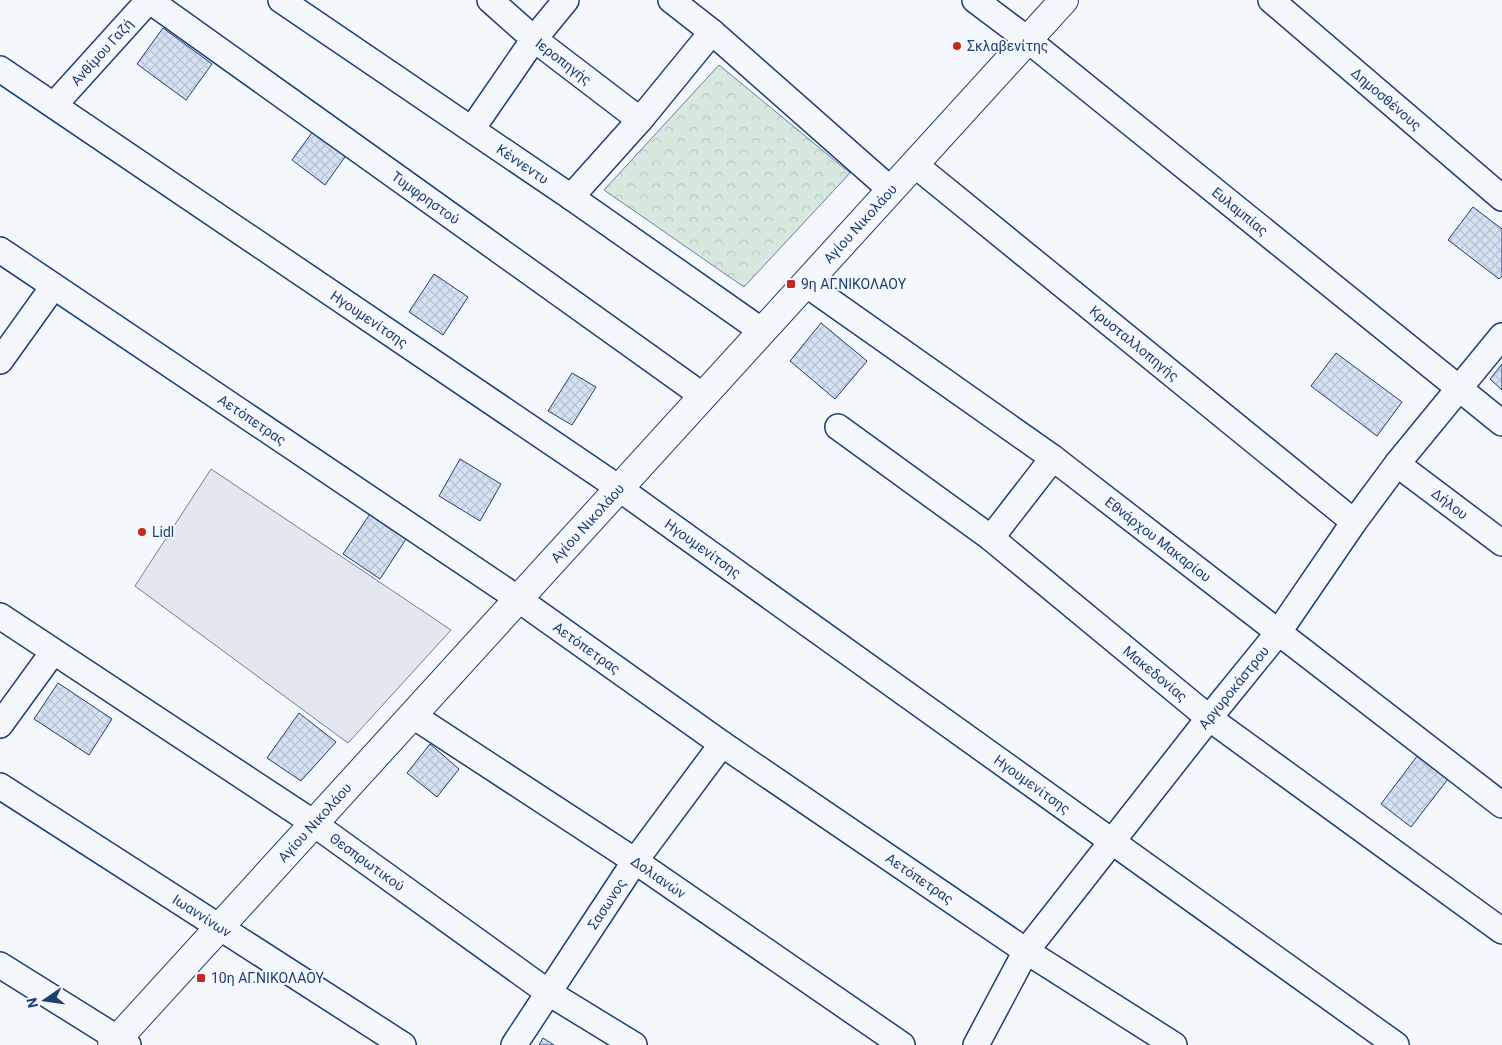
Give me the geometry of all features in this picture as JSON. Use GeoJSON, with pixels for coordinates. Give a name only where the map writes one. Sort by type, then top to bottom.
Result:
{"type":"FeatureCollection","features":[{"type":"Feature","properties":{"kind":"street","name":"Ανθίμου Γαζή"},"geometry":{"type":"LineString","coordinates":[[55,104],[149,0]]}},
{"type":"Feature","properties":{"kind":"street","name":"Τυμφρηστού"},"geometry":{"type":"LineString","coordinates":[[149,0],[703,396]]}},
{"type":"Feature","properties":{"kind":"street","name":"Κέννεντυ"},"geometry":{"type":"LineString","coordinates":[[281,0],[571,196],[762,331]]}},
{"type":"Feature","properties":{"kind":"street","name":"Ιεροπηγής"},"geometry":{"type":"LineString","coordinates":[[490,0],[534,39],[640,120]]}},
{"type":"Feature","properties":{"kind":"street"},"geometry":{"type":"LineString","coordinates":[[472,129],[534,39],[566,0]]}},
{"type":"Feature","properties":{"kind":"street"},"geometry":{"type":"LineString","coordinates":[[671,0],[712,32],[891,190]]}},
{"type":"Feature","properties":{"kind":"street","name":"Ευλαμπίας"},"geometry":{"type":"LineString","coordinates":[[975,0],[1028,39],[1458,390],[1502,423]]}},
{"type":"Feature","properties":{"kind":"street","name":"Αγίου Νικολάου"},"geometry":{"type":"LineString","coordinates":[[119,1043],[219,927],[1064,0]]}},
{"type":"Feature","properties":{"kind":"street","name":"Δημοσθένους"},"geometry":{"type":"LineString","coordinates":[[1271,0],[1502,198]]}},
{"type":"Feature","properties":{"kind":"street"},"geometry":{"type":"LineString","coordinates":[[571,196],[640,120],[712,32]]}},
{"type":"Feature","properties":{"kind":"street","name":"Ηγουμενίτσης"},"geometry":{"type":"LineString","coordinates":[[0,69],[55,104],[619,488],[1396,1045]]}},
{"type":"Feature","properties":{"kind":"street","name":"Κρυσταλλοπηγής"},"geometry":{"type":"LineString","coordinates":[[914,164],[1354,522]]}},
{"type":"Feature","properties":{"kind":"street","name":"Αετόπετρας"},"geometry":{"type":"LineString","coordinates":[[0,250],[518,599],[722,744],[1026,951],[1174,1045]]}},
{"type":"Feature","properties":{"kind":"street","name":"Εθνάρχου Μακαρίου"},"geometry":{"type":"LineString","coordinates":[[806,284],[1053,458],[1502,805]]}},
{"type":"Feature","properties":{"kind":"street"},"geometry":{"type":"LineString","coordinates":[[0,361],[53,287]]}},
{"type":"Feature","properties":{"kind":"street","name":"Αργυροκάστρου"},"geometry":{"type":"LineString","coordinates":[[976,1045],[1026,951],[1278,633],[1354,522],[1397,464],[1502,336]]}},
{"type":"Feature","properties":{"kind":"street","name":"Μακεδονίας"},"geometry":{"type":"LineString","coordinates":[[838,427],[991,538],[1209,718],[1502,932]]}},
{"type":"Feature","properties":{"kind":"street"},"geometry":{"type":"LineString","coordinates":[[991,538],[1053,458]]}},
{"type":"Feature","properties":{"kind":"street","name":"Δήλου"},"geometry":{"type":"LineString","coordinates":[[1397,464],[1502,543]]}},
{"type":"Feature","properties":{"kind":"street","name":"Θεσπρωτικού"},"geometry":{"type":"LineString","coordinates":[[0,616],[314,823],[549,993],[634,1045]]}},
{"type":"Feature","properties":{"kind":"street"},"geometry":{"type":"LineString","coordinates":[[0,725],[52,652]]}},
{"type":"Feature","properties":{"kind":"street","name":"Δολιανών"},"geometry":{"type":"LineString","coordinates":[[412,715],[635,861],[902,1045]]}},
{"type":"Feature","properties":{"kind":"street","name":"Σασωνος"},"geometry":{"type":"LineString","coordinates":[[514,1045],[635,861],[722,744]]}},
{"type":"Feature","properties":{"kind":"street","name":"Ιωαννίνων"},"geometry":{"type":"LineString","coordinates":[[0,786],[403,1045]]}},
{"type":"Feature","properties":{"kind":"street"},"geometry":{"type":"LineString","coordinates":[[0,965],[119,1043]]}},
{"type":"Feature","properties":{"kind":"green space"},"geometry":{"type":"Polygon","coordinates":[[[719,65],[850,173],[744,287],[604,190],[719,65]]]}},
{"type":"Feature","properties":{"kind":"shaded area"},"geometry":{"type":"Polygon","coordinates":[[[211,469],[451,630],[348,743],[135,586],[211,469]]]}},
{"type":"Feature","properties":{"kind":"building"},"geometry":{"type":"Polygon","coordinates":[[[163,28],[212,64],[186,100],[137,64],[163,28]]]}},
{"type":"Feature","properties":{"kind":"building"},"geometry":{"type":"Polygon","coordinates":[[[319,123],[352,147],[325,185],[292,160],[319,123]]]}},
{"type":"Feature","properties":{"kind":"building"},"geometry":{"type":"Polygon","coordinates":[[[1473,207],[1502,229],[1502,276],[1499,279],[1448,240],[1473,207]]]}},
{"type":"Feature","properties":{"kind":"building"},"geometry":{"type":"Polygon","coordinates":[[[434,274],[468,297],[443,335],[409,312],[434,274]]]}},
{"type":"Feature","properties":{"kind":"building"},"geometry":{"type":"Polygon","coordinates":[[[821,323],[867,361],[835,399],[790,361],[821,323]]]}},
{"type":"Feature","properties":{"kind":"building"},"geometry":{"type":"Polygon","coordinates":[[[1336,353],[1402,402],[1377,436],[1311,386],[1336,353]]]}},
{"type":"Feature","properties":{"kind":"building"},"geometry":{"type":"Polygon","coordinates":[[[1502,364],[1502,390],[1490,379],[1502,364]]]}},
{"type":"Feature","properties":{"kind":"building"},"geometry":{"type":"Polygon","coordinates":[[[572,373],[596,387],[572,425],[548,411],[572,373]]]}},
{"type":"Feature","properties":{"kind":"building"},"geometry":{"type":"Polygon","coordinates":[[[460,459],[501,484],[480,521],[439,496],[460,459]]]}},
{"type":"Feature","properties":{"kind":"building"},"geometry":{"type":"Polygon","coordinates":[[[372,511],[408,536],[380,579],[343,554],[372,511]]]}},
{"type":"Feature","properties":{"kind":"building"},"geometry":{"type":"Polygon","coordinates":[[[58,683],[112,719],[89,755],[34,719],[58,683]]]}},
{"type":"Feature","properties":{"kind":"building"},"geometry":{"type":"Polygon","coordinates":[[[299,713],[336,742],[301,781],[267,758],[299,713]]]}},
{"type":"Feature","properties":{"kind":"building"},"geometry":{"type":"Polygon","coordinates":[[[430,744],[459,769],[437,797],[407,773],[430,744]]]}},
{"type":"Feature","properties":{"kind":"building"},"geometry":{"type":"Polygon","coordinates":[[[1424,747],[1455,770],[1411,827],[1381,804],[1424,747]]]}},
{"type":"Feature","properties":{"kind":"building"},"geometry":{"type":"Polygon","coordinates":[[[543,1038],[554,1045],[539,1045],[543,1038]]]}},
{"type":"Feature","properties":{"kind":"place","name":"Σκλαβενίτης"},"geometry":{"type":"Point","coordinates":[957,46]}},
{"type":"Feature","properties":{"kind":"place","name":"9η ΑΓ.ΝΙΚΟΛΑΟΥ"},"geometry":{"type":"Point","coordinates":[791,284]}},
{"type":"Feature","properties":{"kind":"place","name":"Lidl"},"geometry":{"type":"Point","coordinates":[142,532]}},
{"type":"Feature","properties":{"kind":"place","name":"10η ΑΓ.ΝΙΚΟΛΑΟΥ"},"geometry":{"type":"Point","coordinates":[201,978]}}]}
